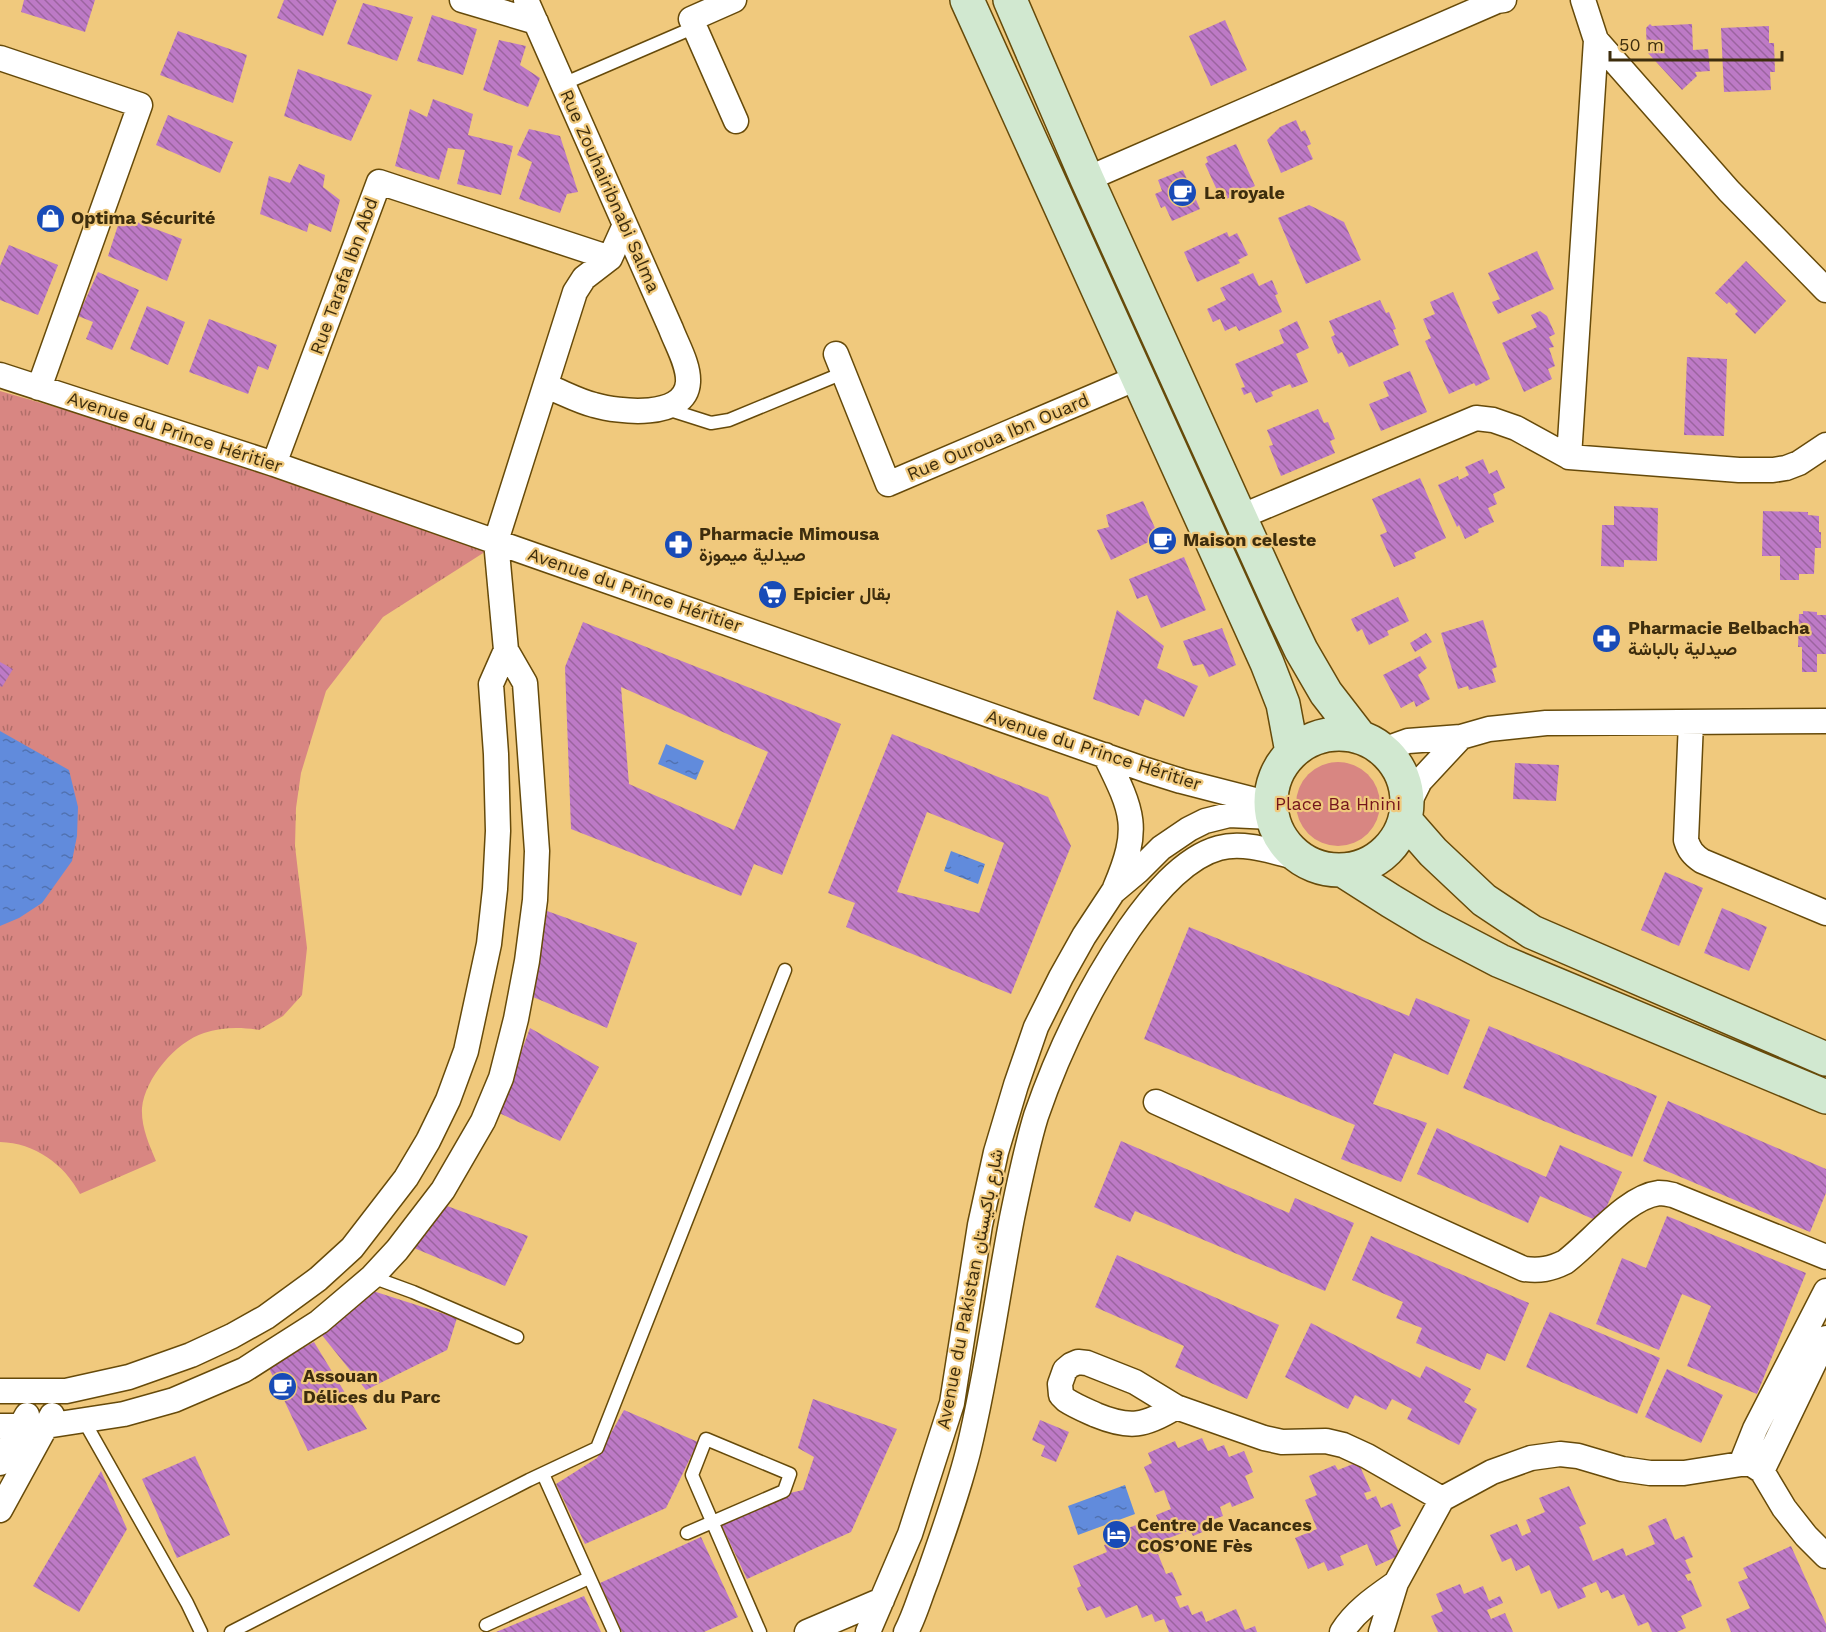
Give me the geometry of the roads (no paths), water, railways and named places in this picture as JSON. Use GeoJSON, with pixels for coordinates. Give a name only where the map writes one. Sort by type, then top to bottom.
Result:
{"type":"FeatureCollection","features":[{"type":"Feature","properties":{"kind":"main road"},"geometry":{"type":"LineString","coordinates":[[967,0],[1267,663],[1283,704],[1292,752]]}},
{"type":"Feature","properties":{"kind":"main road"},"geometry":{"type":"LineString","coordinates":[[1010,0],[1087,179],[1301,650],[1326,693],[1371,743],[1394,762],[1406,788],[1406,813],[1397,838],[1385,853],[1369,864],[1344,870],[1320,868],[1299,858],[1276,831],[1271,810],[1272,785],[1283,762],[1302,744],[1320,736],[1340,734],[1371,743]]}},
{"type":"Feature","properties":{"kind":"main road"},"geometry":{"type":"LineString","coordinates":[[1406,813],[1433,852],[1484,900],[1532,932],[1826,1059]]}},
{"type":"Feature","properties":{"kind":"main road"},"geometry":{"type":"LineString","coordinates":[[1344,870],[1431,925],[1500,961],[1826,1097]]}},
{"type":"Feature","properties":{"kind":"street"},"geometry":{"type":"LineString","coordinates":[[462,0],[536,22]]}},
{"type":"Feature","properties":{"kind":"street","name":"Rue Zouhairibnabi Salma"},"geometry":{"type":"LineString","coordinates":[[526,0],[683,358],[688,383],[686,392],[682,398],[664,408]]}},
{"type":"Feature","properties":{"kind":"street"},"geometry":{"type":"LineString","coordinates":[[735,0],[691,19],[736,121]]}},
{"type":"Feature","properties":{"kind":"street"},"geometry":{"type":"LineString","coordinates":[[1087,179],[1504,0]]}},
{"type":"Feature","properties":{"kind":"street"},"geometry":{"type":"LineString","coordinates":[[1569,457],[1596,40],[1583,0]]}},
{"type":"Feature","properties":{"kind":"street"},"geometry":{"type":"LineString","coordinates":[[1596,40],[1729,191],[1826,290]]}},
{"type":"Feature","properties":{"kind":"street"},"geometry":{"type":"LineString","coordinates":[[0,58],[140,105],[39,388]]}},
{"type":"Feature","properties":{"kind":"street","name":"Rue Tarafa Ibn Abd"},"geometry":{"type":"LineString","coordinates":[[274,464],[379,182],[610,258]]}},
{"type":"Feature","properties":{"kind":"street"},"geometry":{"type":"LineString","coordinates":[[10,1426],[46,1426],[84,1421],[124,1414],[174,1400],[243,1370],[319,1322],[372,1277],[397,1250],[443,1191],[483,1121],[501,1078],[516,1019],[535,900],[537,851],[525,683],[506,650],[496,541],[575,292],[584,278],[610,258],[624,227]]}},
{"type":"Feature","properties":{"kind":"street","name":"Rue Ouroua Ibn Ouard"},"geometry":{"type":"LineString","coordinates":[[839,364],[888,484],[1137,378]]}},
{"type":"Feature","properties":{"kind":"street","name":"Avenue du Prince Héritier"},"geometry":{"type":"LineString","coordinates":[[0,375],[274,464],[873,675],[1271,810]]}},
{"type":"Feature","properties":{"kind":"street"},"geometry":{"type":"LineString","coordinates":[[546,386],[594,405],[636,411],[664,408]]}},
{"type":"Feature","properties":{"kind":"street"},"geometry":{"type":"LineString","coordinates":[[1240,517],[1476,418],[1493,420],[1516,428],[1569,457],[1739,470],[1773,470],[1799,463],[1826,445]]}},
{"type":"Feature","properties":{"kind":"street"},"geometry":{"type":"LineString","coordinates":[[0,1391],[66,1391],[129,1377],[191,1355],[232,1336],[266,1317],[318,1279],[352,1248],[406,1178],[428,1141],[448,1100],[466,1051],[489,944],[497,846],[496,754],[491,684],[506,650]]}},
{"type":"Feature","properties":{"kind":"street"},"geometry":{"type":"LineString","coordinates":[[1371,743],[1461,737],[1489,729],[1546,723],[1826,721]]}},
{"type":"Feature","properties":{"kind":"street"},"geometry":{"type":"LineString","coordinates":[[1691,722],[1686,840],[1689,850],[1702,861],[1826,913]]}},
{"type":"Feature","properties":{"kind":"street"},"geometry":{"type":"LineString","coordinates":[[1406,813],[1420,781],[1461,737]]}},
{"type":"Feature","properties":{"kind":"street"},"geometry":{"type":"LineString","coordinates":[[1105,755],[1122,789],[1130,811],[1131,826],[1131,840],[1126,862],[1113,892]]}},
{"type":"Feature","properties":{"kind":"street","name":"Avenue du Pakistan شارع باكيستان"},"geometry":{"type":"LineString","coordinates":[[868,1632],[910,1534],[952,1403],[980,1225],[996,1152],[1036,1026],[1084,936],[1113,892],[1161,848],[1189,829],[1205,821],[1229,815],[1271,810]]}},
{"type":"Feature","properties":{"kind":"street"},"geometry":{"type":"LineString","coordinates":[[497,846],[537,851]]}},
{"type":"Feature","properties":{"kind":"street","name":"Avenue du Pakistan شارع باكيستان"},"geometry":{"type":"LineString","coordinates":[[912,1631],[951,1514],[968,1451],[1018,1188],[1036,1118],[1058,1055],[1084,1002],[1111,955],[1143,908],[1168,881],[1193,860],[1208,851],[1222,847],[1242,846],[1299,858]]}},
{"type":"Feature","properties":{"kind":"street"},"geometry":{"type":"LineString","coordinates":[[1156,1102],[1524,1269],[1539,1270],[1555,1267],[1565,1262],[1625,1209],[1638,1200],[1661,1193],[1673,1195],[1826,1257]]}},
{"type":"Feature","properties":{"kind":"street"},"geometry":{"type":"LineString","coordinates":[[1826,1291],[1755,1429],[1751,1468],[1806,1536],[1826,1556]]}},
{"type":"Feature","properties":{"kind":"street"},"geometry":{"type":"LineString","coordinates":[[1751,1468],[1826,1338]]}},
{"type":"Feature","properties":{"kind":"street"},"geometry":{"type":"LineString","coordinates":[[0,1510],[66,1391]]}},
{"type":"Feature","properties":{"kind":"street"},"geometry":{"type":"LineString","coordinates":[[0,1463],[10,1426],[40,1392]]}},
{"type":"Feature","properties":{"kind":"street"},"geometry":{"type":"LineString","coordinates":[[1176,1407],[1264,1438],[1282,1442],[1326,1441],[1343,1445],[1367,1456],[1442,1499]]}},
{"type":"Feature","properties":{"kind":"street"},"geometry":{"type":"LineString","coordinates":[[1381,1632],[1396,1583],[1442,1499],[1492,1472],[1531,1458],[1560,1454],[1578,1456],[1622,1469],[1650,1473],[1751,1468]]}},
{"type":"Feature","properties":{"kind":"street"},"geometry":{"type":"LineString","coordinates":[[1342,1632],[1370,1601],[1396,1583]]}},
{"type":"Feature","properties":{"kind":"street"},"geometry":{"type":"LineString","coordinates":[[807,1632],[882,1600]]}},
{"type":"Feature","properties":{"kind":"lane"},"geometry":{"type":"LineString","coordinates":[[563,84],[695,27]]}},
{"type":"Feature","properties":{"kind":"lane"},"geometry":{"type":"LineString","coordinates":[[664,408],[711,423],[729,420],[839,364]]}},
{"type":"Feature","properties":{"kind":"lane"},"geometry":{"type":"LineString","coordinates":[[231,1632],[597,1448],[785,970]]}},
{"type":"Feature","properties":{"kind":"lane"},"geometry":{"type":"LineString","coordinates":[[372,1277],[518,1336]]}},
{"type":"Feature","properties":{"kind":"lane"},"geometry":{"type":"LineString","coordinates":[[84,1421],[187,1602],[201,1632]]}},
{"type":"Feature","properties":{"kind":"lane"},"geometry":{"type":"LineString","coordinates":[[687,1533],[712,1521],[784,1491],[790,1474],[706,1439],[692,1475],[712,1521],[760,1632]]}},
{"type":"Feature","properties":{"kind":"lane"},"geometry":{"type":"LineString","coordinates":[[543,1474],[614,1632]]}},
{"type":"Feature","properties":{"kind":"lane"},"geometry":{"type":"LineString","coordinates":[[486,1625],[589,1578]]}},
{"type":"Feature","properties":{"kind":"water"},"geometry":{"type":"Polygon","coordinates":[[[0,731],[69,770],[78,807],[77,836],[72,861],[42,903],[19,918],[0,926],[0,731]]]}},
{"type":"Feature","properties":{"kind":"water"},"geometry":{"type":"Polygon","coordinates":[[[666,744],[704,761],[696,780],[658,764],[666,744]]]}},
{"type":"Feature","properties":{"kind":"water"},"geometry":{"type":"Polygon","coordinates":[[[951,851],[985,864],[978,884],[944,871],[951,851]]]}},
{"type":"Feature","properties":{"kind":"water"},"geometry":{"type":"Polygon","coordinates":[[[1125,1485],[1135,1514],[1078,1535],[1068,1506],[1125,1485]]]}},
{"type":"Feature","properties":{"kind":"place","name":"La royale"},"geometry":{"type":"Point","coordinates":[1183,193]}},
{"type":"Feature","properties":{"kind":"place","name":"Optima Sécurité"},"geometry":{"type":"Point","coordinates":[50,218]}},
{"type":"Feature","properties":{"kind":"place","name":"Maison celeste"},"geometry":{"type":"Point","coordinates":[1162,540]}},
{"type":"Feature","properties":{"kind":"place","name":"Pharmacie Mimousa صيدلية ميموزة"},"geometry":{"type":"Point","coordinates":[678,544]}},
{"type":"Feature","properties":{"kind":"place","name":"Epicier بقال"},"geometry":{"type":"Point","coordinates":[772,594]}},
{"type":"Feature","properties":{"kind":"place","name":"Pharmacie Belbacha صيدلية بالباشة"},"geometry":{"type":"Point","coordinates":[1607,638]}},
{"type":"Feature","properties":{"kind":"place","name":"Assouan Délices du Parc"},"geometry":{"type":"Point","coordinates":[282,1386]}},
{"type":"Feature","properties":{"kind":"place","name":"Centre de Vacances COS’ONE Fès"},"geometry":{"type":"Point","coordinates":[1116,1535]}},
{"type":"Feature","properties":{"kind":"park label","name":"Place Ba Hnini"},"geometry":{"type":"Point","coordinates":[1338,804]}}]}
